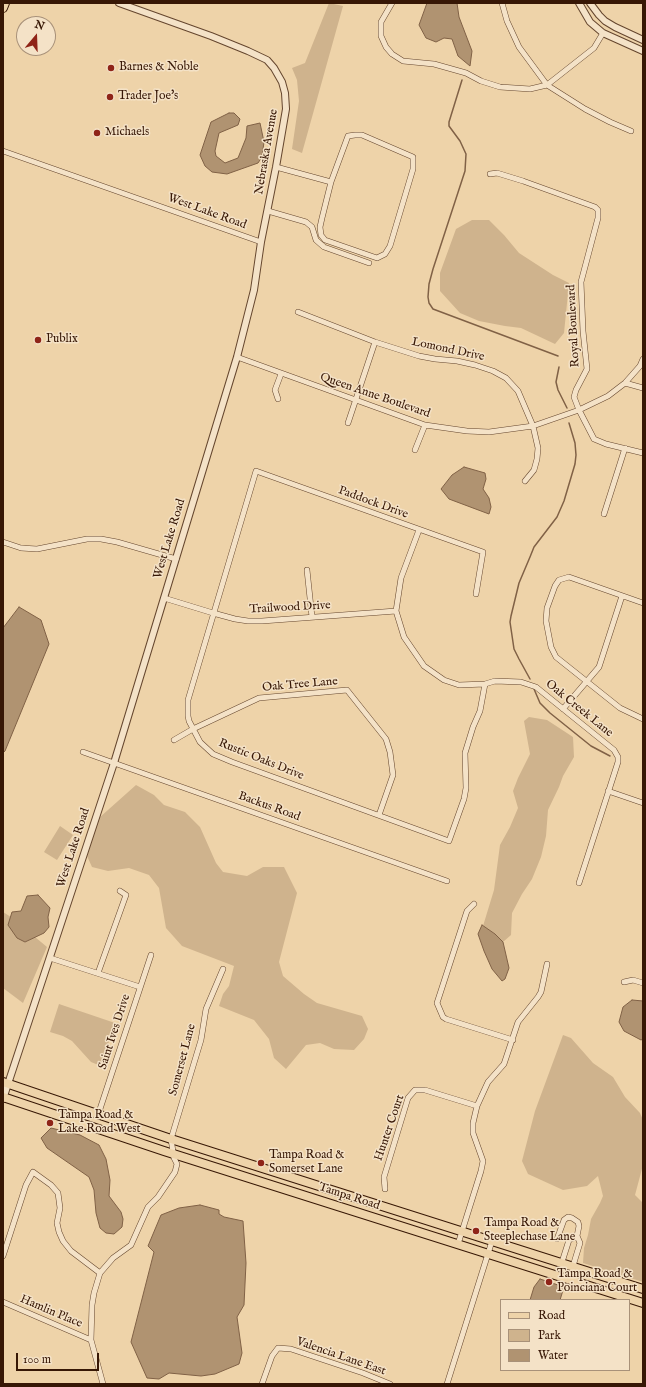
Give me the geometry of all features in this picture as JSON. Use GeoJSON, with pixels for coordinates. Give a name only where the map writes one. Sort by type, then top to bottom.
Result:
{"type":"FeatureCollection","features":[{"type":"Feature","properties":{"kind":"main road"},"geometry":{"type":"LineString","coordinates":[[3,8],[4,3]]}},
{"type":"Feature","properties":{"kind":"main road","name":"Tampa Road"},"geometry":{"type":"LineString","coordinates":[[6,1083],[171,1139],[643,1289]]}},
{"type":"Feature","properties":{"kind":"main road","name":"Tampa Road"},"geometry":{"type":"LineString","coordinates":[[3,1098],[173,1156],[643,1303]]}},
{"type":"Feature","properties":{"kind":"street","name":"Nebraska Avenue"},"geometry":{"type":"LineString","coordinates":[[120,3],[248,51],[267,60],[274,68],[282,82],[285,93],[286,110],[261,242]]}},
{"type":"Feature","properties":{"kind":"street"},"geometry":{"type":"LineString","coordinates":[[392,3],[381,22],[381,36],[386,47],[392,54],[403,61],[434,64],[466,73],[480,81],[500,87],[530,89],[547,84],[594,48],[603,33]]}},
{"type":"Feature","properties":{"kind":"street"},"geometry":{"type":"LineString","coordinates":[[502,3],[519,47],[547,84],[585,109],[631,131]]}},
{"type":"Feature","properties":{"kind":"street"},"geometry":{"type":"LineString","coordinates":[[579,3],[590,22],[603,33],[643,51]]}},
{"type":"Feature","properties":{"kind":"street"},"geometry":{"type":"LineString","coordinates":[[590,3],[605,21],[643,40]]}},
{"type":"Feature","properties":{"kind":"street"},"geometry":{"type":"LineString","coordinates":[[362,135],[413,157],[413,170],[390,246],[385,254],[374,258],[325,240],[321,234],[320,227],[331,182],[348,136],[362,135]]}},
{"type":"Feature","properties":{"kind":"street","name":"West Lake Road"},"geometry":{"type":"LineString","coordinates":[[3,151],[261,242],[254,290],[237,357],[114,763],[50,958],[6,1083],[3,1098]]}},
{"type":"Feature","properties":{"kind":"street"},"geometry":{"type":"LineString","coordinates":[[276,168],[331,182]]}},
{"type":"Feature","properties":{"kind":"street","name":"Royal Boulevard"},"geometry":{"type":"LineString","coordinates":[[490,174],[497,173],[523,181],[595,207],[598,210],[598,218],[581,282],[582,331],[588,366],[574,393],[579,410]]}},
{"type":"Feature","properties":{"kind":"street"},"geometry":{"type":"LineString","coordinates":[[268,211],[306,222],[312,227],[316,240],[324,247],[369,263]]}},
{"type":"Feature","properties":{"kind":"street","name":"Lomond Drive"},"geometry":{"type":"LineString","coordinates":[[298,312],[375,342],[419,356],[476,365],[493,371],[506,378],[516,387],[533,426],[538,448],[534,470],[524,481]]}},
{"type":"Feature","properties":{"kind":"street"},"geometry":{"type":"LineString","coordinates":[[348,423],[375,342]]}},
{"type":"Feature","properties":{"kind":"street","name":"Queen Anne Boulevard"},"geometry":{"type":"LineString","coordinates":[[237,357],[424,425],[462,431],[489,432],[533,426],[579,410],[608,396],[625,383],[640,366],[643,359]]}},
{"type":"Feature","properties":{"kind":"street"},"geometry":{"type":"LineString","coordinates":[[278,399],[275,390],[281,374]]}},
{"type":"Feature","properties":{"kind":"street"},"geometry":{"type":"LineString","coordinates":[[625,383],[643,388]]}},
{"type":"Feature","properties":{"kind":"street"},"geometry":{"type":"LineString","coordinates":[[579,410],[594,439],[606,444],[643,454]]}},
{"type":"Feature","properties":{"kind":"street"},"geometry":{"type":"LineString","coordinates":[[415,450],[424,425]]}},
{"type":"Feature","properties":{"kind":"street"},"geometry":{"type":"LineString","coordinates":[[604,514],[625,448]]}},
{"type":"Feature","properties":{"kind":"street","name":"Paddock Drive"},"geometry":{"type":"LineString","coordinates":[[256,471],[483,552],[476,594]]}},
{"type":"Feature","properties":{"kind":"street","name":"Rustic Oaks Drive"},"geometry":{"type":"LineString","coordinates":[[256,471],[188,700],[188,716],[200,742],[214,754],[232,762],[449,841],[464,800],[466,788],[465,753],[473,727],[480,711],[485,684]]}},
{"type":"Feature","properties":{"kind":"street","name":"Oak Creek Lane"},"geometry":{"type":"LineString","coordinates":[[419,530],[401,578],[396,611],[404,638],[424,666],[444,680],[459,685],[485,684],[495,681],[521,682],[536,687],[614,750],[618,757],[618,762],[579,883]]}},
{"type":"Feature","properties":{"kind":"street"},"geometry":{"type":"LineString","coordinates":[[3,542],[21,548],[37,549],[87,539],[101,539],[117,542],[176,559]]}},
{"type":"Feature","properties":{"kind":"street"},"geometry":{"type":"LineString","coordinates":[[308,570],[312,617]]}},
{"type":"Feature","properties":{"kind":"street"},"geometry":{"type":"LineString","coordinates":[[643,603],[569,577],[559,580],[555,586],[547,608],[546,621],[551,647],[556,657],[620,708],[643,717]]}},
{"type":"Feature","properties":{"kind":"street"},"geometry":{"type":"LineString","coordinates":[[563,709],[599,667],[622,596]]}},
{"type":"Feature","properties":{"kind":"street","name":"Trailwood Drive"},"geometry":{"type":"LineString","coordinates":[[164,598],[235,619],[262,621],[396,611]]}},
{"type":"Feature","properties":{"kind":"street","name":"Oak Tree Lane"},"geometry":{"type":"LineString","coordinates":[[193,729],[259,698],[347,690],[386,739],[390,752],[393,775],[379,815]]}},
{"type":"Feature","properties":{"kind":"street"},"geometry":{"type":"LineString","coordinates":[[174,740],[193,729]]}},
{"type":"Feature","properties":{"kind":"street","name":"Backus Road"},"geometry":{"type":"LineString","coordinates":[[83,752],[448,881]]}},
{"type":"Feature","properties":{"kind":"street"},"geometry":{"type":"LineString","coordinates":[[608,791],[643,803]]}},
{"type":"Feature","properties":{"kind":"street"},"geometry":{"type":"LineString","coordinates":[[98,974],[126,895],[120,891]]}},
{"type":"Feature","properties":{"kind":"street"},"geometry":{"type":"LineString","coordinates":[[474,904],[467,911],[437,1003],[446,1019],[512,1040]]}},
{"type":"Feature","properties":{"kind":"street","name":"Saint Ives Drive"},"geometry":{"type":"LineString","coordinates":[[98,1115],[151,955]]}},
{"type":"Feature","properties":{"kind":"street"},"geometry":{"type":"LineString","coordinates":[[50,958],[140,987]]}},
{"type":"Feature","properties":{"kind":"street"},"geometry":{"type":"LineString","coordinates":[[458,1244],[483,1161],[473,1133],[473,1122],[477,1106],[488,1082],[504,1064],[518,1022],[541,992],[547,964]]}},
{"type":"Feature","properties":{"kind":"street","name":"Somerset Lane"},"geometry":{"type":"LineString","coordinates":[[100,1273],[113,1258],[131,1245],[148,1207],[158,1197],[175,1172],[177,1164],[173,1156],[171,1139],[201,1040],[206,1009],[223,969]]}},
{"type":"Feature","properties":{"kind":"street"},"geometry":{"type":"LineString","coordinates":[[624,982],[633,980],[643,984]]}},
{"type":"Feature","properties":{"kind":"street","name":"Hunter Court"},"geometry":{"type":"LineString","coordinates":[[385,1189],[384,1177],[408,1098],[415,1090],[425,1090],[477,1106]]}},
{"type":"Feature","properties":{"kind":"street"},"geometry":{"type":"LineString","coordinates":[[3,1256],[6,1238],[26,1185],[33,1172],[51,1185],[58,1193],[60,1208],[57,1223],[63,1241],[71,1251],[100,1273],[94,1292],[92,1305],[92,1340],[103,1384]]}},
{"type":"Feature","properties":{"kind":"street"},"geometry":{"type":"LineString","coordinates":[[349,1210],[353,1197]]}},
{"type":"Feature","properties":{"kind":"street"},"geometry":{"type":"LineString","coordinates":[[557,1239],[564,1220],[568,1217],[575,1219],[578,1222],[579,1226],[576,1236],[569,1240],[562,1262]]}},
{"type":"Feature","properties":{"kind":"street"},"geometry":{"type":"LineString","coordinates":[[573,1266],[580,1243],[576,1236]]}},
{"type":"Feature","properties":{"kind":"street"},"geometry":{"type":"LineString","coordinates":[[447,1384],[492,1241]]}},
{"type":"Feature","properties":{"kind":"street","name":"Hamlin Place"},"geometry":{"type":"LineString","coordinates":[[3,1302],[92,1340]]}},
{"type":"Feature","properties":{"kind":"street","name":"Valencia Lane East"},"geometry":{"type":"LineString","coordinates":[[262,1384],[272,1356],[278,1348],[291,1349],[390,1384]]}},
{"type":"Feature","properties":{"kind":"green space"},"geometry":{"type":"Polygon","coordinates":[[[329,3],[343,6],[302,153],[292,149],[299,101],[297,80],[292,68],[305,63],[329,3]]]}},
{"type":"Feature","properties":{"kind":"green space"},"geometry":{"type":"Polygon","coordinates":[[[472,220],[489,220],[519,253],[553,275],[569,283],[564,333],[555,344],[521,328],[479,321],[460,313],[440,291],[440,273],[456,229],[472,220]]]}},
{"type":"Feature","properties":{"kind":"green space"},"geometry":{"type":"Polygon","coordinates":[[[529,717],[547,720],[573,737],[574,757],[563,776],[548,810],[546,836],[541,857],[532,879],[512,913],[511,935],[503,942],[495,934],[483,926],[494,890],[500,845],[518,808],[513,791],[530,754],[524,721],[529,717]]]}},
{"type":"Feature","properties":{"kind":"green space"},"geometry":{"type":"Polygon","coordinates":[[[136,785],[154,795],[164,805],[185,812],[200,827],[216,863],[223,872],[247,876],[263,867],[284,867],[297,893],[279,962],[283,976],[317,1003],[362,1016],[368,1029],[364,1039],[354,1050],[334,1049],[320,1043],[306,1045],[286,1069],[274,1058],[269,1039],[254,1020],[219,1006],[223,994],[229,986],[234,966],[182,946],[166,928],[159,888],[149,875],[129,868],[108,871],[92,867],[87,856],[99,818],[136,785]]]}},
{"type":"Feature","properties":{"kind":"green space"},"geometry":{"type":"Polygon","coordinates":[[[60,826],[73,835],[57,860],[44,852],[60,826]]]}},
{"type":"Feature","properties":{"kind":"green space"},"geometry":{"type":"Polygon","coordinates":[[[3,912],[11,917],[8,925],[25,942],[35,937],[47,947],[23,1003],[3,988],[3,912]]]}},
{"type":"Feature","properties":{"kind":"green space"},"geometry":{"type":"Polygon","coordinates":[[[59,1004],[115,1023],[101,1066],[91,1062],[72,1041],[63,1036],[50,1032],[59,1004]]]}},
{"type":"Feature","properties":{"kind":"green space"},"geometry":{"type":"Polygon","coordinates":[[[563,1035],[571,1038],[593,1063],[613,1077],[625,1097],[640,1113],[643,1120],[643,1165],[635,1195],[643,1203],[643,1282],[583,1263],[584,1248],[591,1219],[603,1196],[598,1176],[587,1186],[563,1190],[528,1174],[522,1161],[535,1111],[563,1035]]]}},
{"type":"Feature","properties":{"kind":"water"},"geometry":{"type":"Polygon","coordinates":[[[427,3],[457,3],[459,17],[472,51],[470,66],[458,56],[452,39],[444,38],[436,42],[426,38],[419,25],[427,3]]]}},
{"type":"Feature","properties":{"kind":"water"},"geometry":{"type":"Polygon","coordinates":[[[229,113],[234,113],[240,119],[238,125],[219,133],[215,151],[216,156],[225,163],[238,158],[246,138],[247,126],[260,123],[264,142],[262,157],[258,163],[227,174],[212,172],[205,166],[200,155],[211,122],[229,113]]]}},
{"type":"Feature","properties":{"kind":"water"},"geometry":{"type":"Polygon","coordinates":[[[464,467],[485,473],[486,479],[483,489],[489,498],[491,507],[489,514],[449,499],[441,489],[452,475],[464,467]]]}},
{"type":"Feature","properties":{"kind":"water"},"geometry":{"type":"Polygon","coordinates":[[[19,607],[41,620],[49,644],[3,753],[3,628],[19,607]]]}},
{"type":"Feature","properties":{"kind":"water"},"geometry":{"type":"Polygon","coordinates":[[[38,895],[50,908],[48,917],[49,927],[44,933],[25,942],[17,938],[8,925],[12,912],[21,911],[27,896],[38,895]]]}},
{"type":"Feature","properties":{"kind":"water"},"geometry":{"type":"Polygon","coordinates":[[[482,925],[503,942],[509,968],[505,979],[502,981],[492,969],[484,951],[478,934],[482,925]]]}},
{"type":"Feature","properties":{"kind":"water"},"geometry":{"type":"Polygon","coordinates":[[[632,1000],[643,1001],[643,1039],[641,1040],[624,1031],[619,1022],[623,1007],[632,1000]]]}},
{"type":"Feature","properties":{"kind":"water"},"geometry":{"type":"Polygon","coordinates":[[[51,1128],[80,1135],[99,1145],[106,1159],[110,1180],[109,1196],[121,1212],[123,1219],[122,1227],[114,1234],[106,1233],[100,1228],[96,1213],[94,1190],[89,1177],[47,1148],[41,1138],[51,1128]]]}},
{"type":"Feature","properties":{"kind":"water"},"geometry":{"type":"Polygon","coordinates":[[[200,1205],[219,1210],[219,1214],[224,1217],[243,1221],[246,1263],[244,1305],[237,1317],[242,1353],[239,1364],[215,1374],[201,1376],[169,1373],[159,1379],[147,1378],[131,1342],[154,1252],[148,1246],[161,1215],[179,1208],[200,1205]]]}},
{"type":"Feature","properties":{"kind":"water"},"geometry":{"type":"Polygon","coordinates":[[[540,1279],[564,1287],[560,1299],[530,1299],[534,1287],[540,1279]]]}},
{"type":"Feature","properties":{"kind":"waterway"},"geometry":{"type":"LineString","coordinates":[[462,80],[449,126],[460,141],[466,154],[465,171],[433,269],[429,284],[429,303],[433,309],[558,356]]}},
{"type":"Feature","properties":{"kind":"waterway"},"geometry":{"type":"LineString","coordinates":[[559,367],[556,382],[558,390],[567,408]]}},
{"type":"Feature","properties":{"kind":"waterway"},"geometry":{"type":"LineString","coordinates":[[530,679],[514,649],[510,622],[519,583],[534,547],[557,517],[564,501],[575,464],[575,443],[569,423]]}},
{"type":"Feature","properties":{"kind":"waterway"},"geometry":{"type":"LineString","coordinates":[[534,689],[540,703],[550,713],[591,746],[610,756]]}},
{"type":"Feature","properties":{"kind":"place","name":"Barnes & Noble"},"geometry":{"type":"Point","coordinates":[111,68]}},
{"type":"Feature","properties":{"kind":"place","name":"Trader Joe's"},"geometry":{"type":"Point","coordinates":[110,97]}},
{"type":"Feature","properties":{"kind":"place","name":"Michaels"},"geometry":{"type":"Point","coordinates":[97,133]}},
{"type":"Feature","properties":{"kind":"place","name":"Publix"},"geometry":{"type":"Point","coordinates":[38,340]}},
{"type":"Feature","properties":{"kind":"place","name":"Tampa Road & Lake Road West"},"geometry":{"type":"Point","coordinates":[50,1123]}},
{"type":"Feature","properties":{"kind":"place","name":"Tampa Road & Somerset Lane"},"geometry":{"type":"Point","coordinates":[261,1163]}},
{"type":"Feature","properties":{"kind":"place","name":"Tampa Road & Steeplechase Lane"},"geometry":{"type":"Point","coordinates":[476,1231]}},
{"type":"Feature","properties":{"kind":"place","name":"Tampa Road & Poinciana Court"},"geometry":{"type":"Point","coordinates":[549,1282]}}]}
